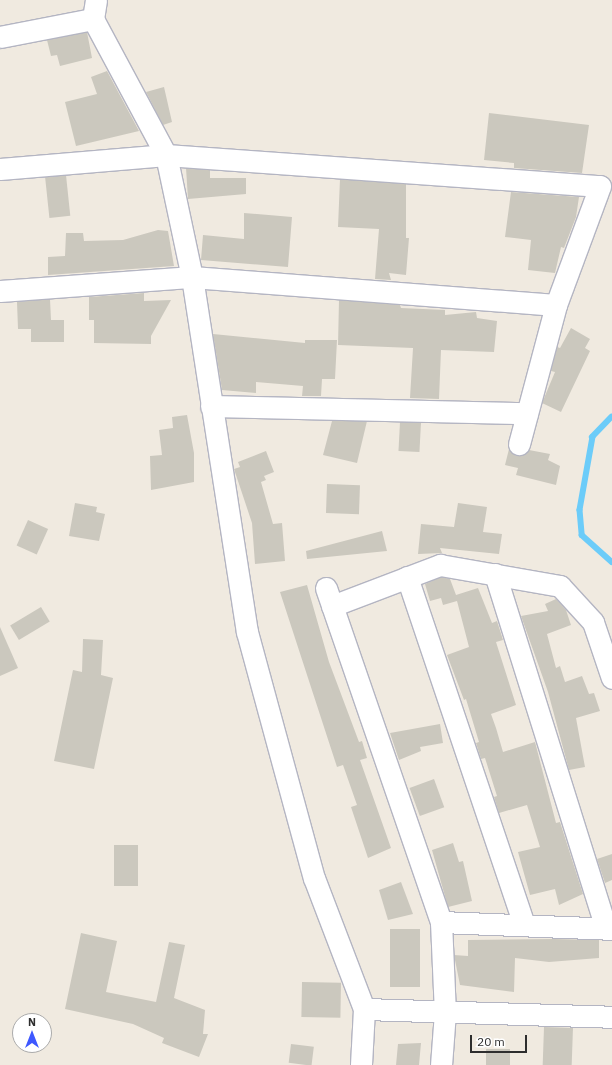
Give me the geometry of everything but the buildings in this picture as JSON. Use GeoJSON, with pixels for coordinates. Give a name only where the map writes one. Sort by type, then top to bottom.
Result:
{"type":"FeatureCollection","features":[{"type":"Feature","properties":{"kind":"street"},"geometry":{"type":"LineString","coordinates":[[0,37],[95,10],[166,155],[192,277],[247,632],[314,878],[364,1009],[361,1065]]}},
{"type":"Feature","properties":{"kind":"street"},"geometry":{"type":"LineString","coordinates":[[0,169],[166,155],[600,186],[556,305],[519,444]]}},
{"type":"Feature","properties":{"kind":"street"},"geometry":{"type":"LineString","coordinates":[[0,291],[192,277],[556,305]]}},
{"type":"Feature","properties":{"kind":"street"},"geometry":{"type":"LineString","coordinates":[[211,406],[527,414]]}},
{"type":"Feature","properties":{"kind":"street"},"geometry":{"type":"LineString","coordinates":[[442,1065],[445,1012],[441,922],[329,597],[407,577],[440,564],[560,586],[593,622],[612,678]]}},
{"type":"Feature","properties":{"kind":"street"},"geometry":{"type":"LineString","coordinates":[[441,922],[609,928],[495,574]]}},
{"type":"Feature","properties":{"kind":"street"},"geometry":{"type":"LineString","coordinates":[[407,577],[524,925]]}},
{"type":"Feature","properties":{"kind":"street"},"geometry":{"type":"LineString","coordinates":[[364,1009],[612,1017]]}},
{"type":"Feature","properties":{"kind":"waterway"},"geometry":{"type":"LineString","coordinates":[[612,417],[593,437],[580,510],[582,535],[612,562]]}}]}
